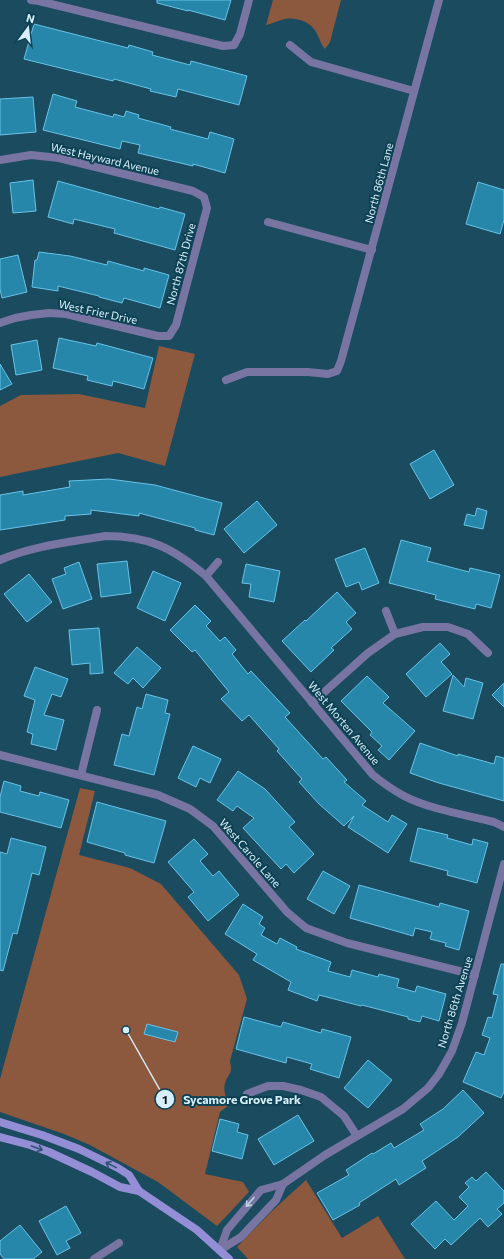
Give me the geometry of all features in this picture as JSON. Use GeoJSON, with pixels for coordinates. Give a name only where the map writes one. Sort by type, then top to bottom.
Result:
{"type":"FeatureCollection","features":[{"type":"Feature","properties":{"kind":"street"},"geometry":{"type":"LineString","coordinates":[[31,0],[223,46],[234,46],[240,34],[249,0]]}},
{"type":"Feature","properties":{"kind":"street","name":"North 86th Lane"},"geometry":{"type":"LineString","coordinates":[[226,380],[247,372],[308,372],[328,374],[337,371],[372,250],[439,0]]}},
{"type":"Feature","properties":{"kind":"street"},"geometry":{"type":"LineString","coordinates":[[290,46],[311,62],[414,91]]}},
{"type":"Feature","properties":{"kind":"street","name":"West Hayward Avenue"},"geometry":{"type":"LineString","coordinates":[[0,160],[31,155],[59,158],[193,191],[204,197]]}},
{"type":"Feature","properties":{"kind":"street","name":"North 87th Drive"},"geometry":{"type":"LineString","coordinates":[[169,336],[176,325],[207,208],[204,197]]}},
{"type":"Feature","properties":{"kind":"street"},"geometry":{"type":"LineString","coordinates":[[268,222],[372,250]]}},
{"type":"Feature","properties":{"kind":"street","name":"West Frier Drive"},"geometry":{"type":"LineString","coordinates":[[0,323],[31,315],[49,313],[66,314],[158,336],[169,336]]}},
{"type":"Feature","properties":{"kind":"street","name":"West Morten Avenue"},"geometry":{"type":"LineString","coordinates":[[0,560],[10,555],[25,551],[105,536],[136,538],[162,546],[172,551],[206,576],[373,775],[404,796],[423,804],[494,822],[504,827]]}},
{"type":"Feature","properties":{"kind":"street"},"geometry":{"type":"LineString","coordinates":[[206,576],[218,562]]}},
{"type":"Feature","properties":{"kind":"street"},"geometry":{"type":"LineString","coordinates":[[386,611],[395,634]]}},
{"type":"Feature","properties":{"kind":"street"},"geometry":{"type":"LineString","coordinates":[[312,703],[368,653],[395,634],[423,627],[448,627],[468,634],[488,653]]}},
{"type":"Feature","properties":{"kind":"street"},"geometry":{"type":"LineString","coordinates":[[81,775],[97,710]]}},
{"type":"Feature","properties":{"kind":"street","name":"West Carole Lane"},"geometry":{"type":"LineString","coordinates":[[0,755],[158,795],[190,809],[213,826],[287,912],[306,928],[347,943],[475,975]]}},
{"type":"Feature","properties":{"kind":"street","name":"North 86th Avenue"},"geometry":{"type":"LineString","coordinates":[[220,1250],[226,1230],[261,1190],[283,1184],[324,1155],[403,1109],[428,1088],[439,1074],[452,1051],[462,1023],[504,864]]}},
{"type":"Feature","properties":{"kind":"street"},"geometry":{"type":"LineString","coordinates":[[247,1094],[268,1086],[283,1086],[302,1090],[321,1097],[344,1116],[357,1136]]}},
{"type":"Feature","properties":{"kind":"street"},"geometry":{"type":"LineString","coordinates":[[0,1122],[42,1135],[79,1149],[118,1168],[130,1175],[139,1191]]}},
{"type":"Feature","properties":{"kind":"street"},"geometry":{"type":"LineString","coordinates":[[0,1137],[49,1152],[120,1187],[139,1191],[197,1230],[229,1259]]}},
{"type":"Feature","properties":{"kind":"street","name":"North 86th Avenue"},"geometry":{"type":"LineString","coordinates":[[220,1250],[241,1237],[276,1200],[283,1184]]}},
{"type":"Feature","properties":{"kind":"street"},"geometry":{"type":"LineString","coordinates":[[94,1259],[119,1243]]}},
{"type":"Feature","properties":{"kind":"shaded area"},"geometry":{"type":"Polygon","coordinates":[[[273,0],[341,0],[330,42],[325,49],[314,28],[303,21],[285,19],[266,25],[273,0]]]}},
{"type":"Feature","properties":{"kind":"shaded area"},"geometry":{"type":"Polygon","coordinates":[[[159,346],[195,354],[165,466],[118,453],[0,477],[0,406],[21,395],[79,394],[145,408],[159,346]]]}},
{"type":"Feature","properties":{"kind":"shaded area"},"geometry":{"type":"Polygon","coordinates":[[[80,788],[95,791],[79,855],[130,868],[161,884],[239,975],[247,999],[230,1061],[231,1071],[224,1086],[228,1106],[220,1112],[205,1174],[243,1182],[249,1192],[217,1226],[158,1182],[90,1145],[64,1134],[0,1112],[0,1079],[80,788]]]}},
{"type":"Feature","properties":{"kind":"shaded area"},"geometry":{"type":"Polygon","coordinates":[[[306,1180],[342,1238],[378,1216],[405,1259],[248,1259],[237,1247],[271,1212],[306,1180]]]}},
{"type":"Feature","properties":{"kind":"building"},"geometry":{"type":"Polygon","coordinates":[[[157,0],[231,0],[225,20],[157,3],[157,0]]]}},
{"type":"Feature","properties":{"kind":"building"},"geometry":{"type":"Polygon","coordinates":[[[34,24],[128,48],[129,45],[153,52],[152,55],[190,65],[191,61],[247,76],[239,105],[178,89],[176,97],[150,91],[151,89],[114,79],[113,81],[24,59],[34,24]]]}},
{"type":"Feature","properties":{"kind":"building"},"geometry":{"type":"Polygon","coordinates":[[[53,94],[77,101],[75,107],[113,117],[114,114],[124,117],[126,111],[139,115],[138,118],[171,127],[170,129],[208,139],[210,132],[234,139],[225,173],[193,164],[193,166],[138,153],[140,145],[122,141],[120,149],[43,130],[53,94]]]}},
{"type":"Feature","properties":{"kind":"building"},"geometry":{"type":"Polygon","coordinates":[[[33,97],[36,132],[0,135],[0,99],[33,97]]]}},
{"type":"Feature","properties":{"kind":"building"},"geometry":{"type":"Polygon","coordinates":[[[33,180],[36,211],[13,213],[10,183],[33,180]]]}},
{"type":"Feature","properties":{"kind":"building"},"geometry":{"type":"Polygon","coordinates":[[[58,181],[159,209],[160,207],[185,214],[175,250],[114,233],[115,229],[74,219],[73,224],[48,217],[58,181]]]}},
{"type":"Feature","properties":{"kind":"building"},"geometry":{"type":"Polygon","coordinates":[[[478,182],[504,190],[504,220],[500,234],[466,224],[478,182]]]}},
{"type":"Feature","properties":{"kind":"building"},"geometry":{"type":"Polygon","coordinates":[[[39,252],[70,256],[107,265],[108,261],[144,271],[144,268],[169,275],[160,308],[124,298],[122,303],[58,286],[58,291],[32,287],[35,260],[37,260],[39,252]]]}},
{"type":"Feature","properties":{"kind":"building"},"geometry":{"type":"Polygon","coordinates":[[[18,255],[27,292],[2,298],[0,289],[0,259],[18,255]]]}},
{"type":"Feature","properties":{"kind":"building"},"geometry":{"type":"Polygon","coordinates":[[[59,338],[96,346],[97,343],[153,358],[144,389],[113,381],[112,386],[87,380],[88,376],[53,368],[59,338]]]}},
{"type":"Feature","properties":{"kind":"building"},"geometry":{"type":"Polygon","coordinates":[[[37,340],[42,370],[16,375],[11,345],[37,340]]]}},
{"type":"Feature","properties":{"kind":"building"},"geometry":{"type":"Polygon","coordinates":[[[0,364],[12,384],[0,390],[0,364]]]}},
{"type":"Feature","properties":{"kind":"building"},"geometry":{"type":"Polygon","coordinates":[[[434,450],[454,485],[430,499],[410,464],[434,450]]]}},
{"type":"Feature","properties":{"kind":"building"},"geometry":{"type":"Polygon","coordinates":[[[109,479],[155,485],[222,503],[214,535],[195,530],[195,528],[139,513],[139,516],[91,510],[91,514],[65,516],[65,520],[0,530],[0,495],[23,491],[23,495],[70,487],[69,481],[109,479]]]}},
{"type":"Feature","properties":{"kind":"building"},"geometry":{"type":"Polygon","coordinates":[[[257,501],[277,525],[244,553],[224,529],[257,501]]]}},
{"type":"Feature","properties":{"kind":"building"},"geometry":{"type":"Polygon","coordinates":[[[477,508],[487,511],[483,529],[464,525],[467,514],[475,516],[477,508]]]}},
{"type":"Feature","properties":{"kind":"building"},"geometry":{"type":"Polygon","coordinates":[[[401,540],[431,548],[427,561],[469,572],[470,568],[500,575],[491,608],[476,604],[475,609],[435,599],[436,595],[389,583],[401,540]]]}},
{"type":"Feature","properties":{"kind":"building"},"geometry":{"type":"Polygon","coordinates":[[[365,548],[379,583],[362,590],[359,582],[346,587],[335,559],[365,548]]]}},
{"type":"Feature","properties":{"kind":"building"},"geometry":{"type":"Polygon","coordinates":[[[127,561],[131,593],[101,597],[97,564],[127,561]]]}},
{"type":"Feature","properties":{"kind":"building"},"geometry":{"type":"Polygon","coordinates":[[[79,562],[92,599],[63,609],[52,579],[66,574],[64,568],[79,562]]]}},
{"type":"Feature","properties":{"kind":"building"},"geometry":{"type":"Polygon","coordinates":[[[246,564],[280,571],[274,602],[249,597],[251,584],[242,583],[246,564]]]}},
{"type":"Feature","properties":{"kind":"building"},"geometry":{"type":"Polygon","coordinates":[[[153,571],[181,583],[165,621],[137,608],[153,571]]]}},
{"type":"Feature","properties":{"kind":"building"},"geometry":{"type":"Polygon","coordinates":[[[29,574],[52,602],[27,622],[4,594],[29,574]]]}},
{"type":"Feature","properties":{"kind":"building"},"geometry":{"type":"Polygon","coordinates":[[[337,592],[356,613],[346,622],[352,629],[331,648],[334,650],[311,672],[282,641],[337,592]]]}},
{"type":"Feature","properties":{"kind":"building"},"geometry":{"type":"Polygon","coordinates":[[[195,605],[211,621],[206,626],[220,641],[225,637],[236,650],[232,654],[248,674],[251,671],[290,713],[285,717],[323,759],[326,757],[347,780],[344,782],[366,801],[362,805],[388,822],[392,815],[407,824],[388,853],[348,827],[354,816],[344,826],[319,804],[299,782],[302,779],[277,751],[279,749],[249,715],[242,721],[221,699],[229,692],[195,650],[192,652],[170,630],[195,605]]]}},
{"type":"Feature","properties":{"kind":"building"},"geometry":{"type":"Polygon","coordinates":[[[99,628],[103,673],[90,674],[90,663],[72,665],[69,630],[99,628]]]}},
{"type":"Feature","properties":{"kind":"building"},"geometry":{"type":"Polygon","coordinates":[[[440,643],[450,654],[441,662],[452,674],[426,697],[406,674],[440,643]]]}},
{"type":"Feature","properties":{"kind":"building"},"geometry":{"type":"Polygon","coordinates":[[[137,647],[161,668],[143,688],[133,678],[128,684],[114,673],[137,647]]]}},
{"type":"Feature","properties":{"kind":"building"},"geometry":{"type":"Polygon","coordinates":[[[35,667],[68,679],[61,697],[52,694],[44,715],[64,720],[56,750],[31,744],[33,734],[27,732],[35,700],[24,696],[35,667]]]}},
{"type":"Feature","properties":{"kind":"building"},"geometry":{"type":"Polygon","coordinates":[[[453,675],[464,687],[466,678],[483,683],[473,719],[443,711],[453,675]]]}},
{"type":"Feature","properties":{"kind":"building"},"geometry":{"type":"Polygon","coordinates":[[[367,676],[389,697],[383,703],[415,731],[389,760],[378,750],[382,746],[370,735],[372,732],[341,701],[367,676]]]}},
{"type":"Feature","properties":{"kind":"building"},"geometry":{"type":"Polygon","coordinates":[[[504,683],[504,707],[492,695],[504,683]]]}},
{"type":"Feature","properties":{"kind":"building"},"geometry":{"type":"Polygon","coordinates":[[[146,694],[168,700],[165,713],[170,714],[154,775],[114,765],[122,734],[129,736],[137,707],[142,709],[146,694]]]}},
{"type":"Feature","properties":{"kind":"building"},"geometry":{"type":"Polygon","coordinates":[[[420,743],[458,756],[458,754],[494,764],[496,756],[504,758],[504,801],[439,783],[410,773],[420,743]]]}},
{"type":"Feature","properties":{"kind":"building"},"geometry":{"type":"Polygon","coordinates":[[[193,746],[221,759],[210,783],[200,778],[196,787],[178,778],[193,746]]]}},
{"type":"Feature","properties":{"kind":"building"},"geometry":{"type":"Polygon","coordinates":[[[238,771],[265,789],[295,822],[289,827],[314,854],[294,873],[286,864],[281,869],[243,828],[254,818],[237,806],[233,811],[217,800],[238,771]]]}},
{"type":"Feature","properties":{"kind":"building"},"geometry":{"type":"Polygon","coordinates":[[[4,781],[21,786],[20,791],[39,796],[40,792],[69,800],[61,828],[0,812],[0,797],[4,781]]]}},
{"type":"Feature","properties":{"kind":"building"},"geometry":{"type":"Polygon","coordinates":[[[97,802],[166,821],[154,863],[87,842],[97,802]]]}},
{"type":"Feature","properties":{"kind":"building"},"geometry":{"type":"Polygon","coordinates":[[[418,828],[448,835],[447,838],[472,845],[473,839],[488,843],[477,883],[447,875],[448,871],[410,861],[418,828]]]}},
{"type":"Feature","properties":{"kind":"building"},"geometry":{"type":"Polygon","coordinates":[[[11,838],[46,847],[39,875],[32,873],[17,934],[13,933],[3,971],[0,970],[0,852],[7,854],[11,838]]]}},
{"type":"Feature","properties":{"kind":"building"},"geometry":{"type":"Polygon","coordinates":[[[194,839],[208,854],[200,861],[213,876],[219,871],[239,895],[208,921],[188,897],[194,892],[168,862],[194,839]]]}},
{"type":"Feature","properties":{"kind":"building"},"geometry":{"type":"Polygon","coordinates":[[[323,871],[350,886],[334,914],[307,899],[323,871]]]}},
{"type":"Feature","properties":{"kind":"building"},"geometry":{"type":"Polygon","coordinates":[[[359,885],[439,907],[440,903],[469,911],[459,950],[445,946],[446,943],[430,939],[432,932],[415,928],[413,936],[350,918],[359,885]]]}},
{"type":"Feature","properties":{"kind":"building"},"geometry":{"type":"Polygon","coordinates":[[[243,904],[263,917],[259,924],[265,928],[261,935],[277,944],[280,938],[297,947],[296,949],[331,962],[328,971],[350,977],[352,970],[378,977],[379,974],[399,979],[397,987],[415,992],[417,986],[446,994],[439,1021],[422,1016],[420,1022],[408,1019],[408,1017],[319,995],[317,1001],[288,990],[291,982],[253,960],[257,954],[225,934],[243,904]]]}},
{"type":"Feature","properties":{"kind":"building"},"geometry":{"type":"Polygon","coordinates":[[[501,964],[504,964],[504,1092],[501,1098],[463,1082],[476,1052],[484,1055],[490,1038],[482,1035],[488,1017],[492,1018],[498,995],[493,994],[501,964]]]}},
{"type":"Feature","properties":{"kind":"building"},"geometry":{"type":"Polygon","coordinates":[[[244,1017],[281,1027],[283,1022],[321,1033],[322,1029],[351,1037],[339,1078],[310,1069],[312,1064],[287,1057],[286,1063],[236,1049],[244,1017]]]}},
{"type":"Feature","properties":{"kind":"building"},"geometry":{"type":"Polygon","coordinates":[[[147,1024],[178,1032],[175,1042],[144,1034],[147,1024]]]}},
{"type":"Feature","properties":{"kind":"building"},"geometry":{"type":"Polygon","coordinates":[[[368,1060],[392,1080],[368,1108],[344,1088],[368,1060]]]}},
{"type":"Feature","properties":{"kind":"building"},"geometry":{"type":"Polygon","coordinates":[[[463,1090],[484,1113],[458,1137],[422,1161],[426,1168],[399,1185],[396,1179],[359,1203],[360,1205],[333,1220],[317,1193],[349,1175],[346,1170],[372,1153],[373,1154],[391,1143],[394,1148],[424,1130],[420,1124],[443,1109],[463,1090]]]}},
{"type":"Feature","properties":{"kind":"building"},"geometry":{"type":"Polygon","coordinates":[[[298,1115],[314,1141],[274,1165],[258,1139],[298,1115]]]}},
{"type":"Feature","properties":{"kind":"building"},"geometry":{"type":"Polygon","coordinates":[[[220,1119],[239,1124],[237,1132],[248,1135],[242,1159],[212,1151],[220,1119]]]}},
{"type":"Feature","properties":{"kind":"building"},"geometry":{"type":"Polygon","coordinates":[[[486,1172],[504,1191],[504,1203],[497,1209],[502,1214],[488,1227],[480,1218],[451,1245],[445,1239],[435,1249],[411,1224],[436,1201],[454,1220],[468,1206],[459,1197],[469,1187],[465,1183],[472,1177],[476,1181],[486,1172]]]}},
{"type":"Feature","properties":{"kind":"building"},"geometry":{"type":"Polygon","coordinates":[[[66,1206],[81,1233],[66,1241],[70,1248],[57,1255],[39,1221],[66,1206]]]}},
{"type":"Feature","properties":{"kind":"building"},"geometry":{"type":"Polygon","coordinates":[[[20,1225],[42,1252],[33,1259],[4,1259],[0,1254],[0,1241],[20,1225]]]}},
{"type":"Feature","properties":{"kind":"place","name":"Sycamore Grove Park"},"geometry":{"type":"Point","coordinates":[126,1030]}}]}
